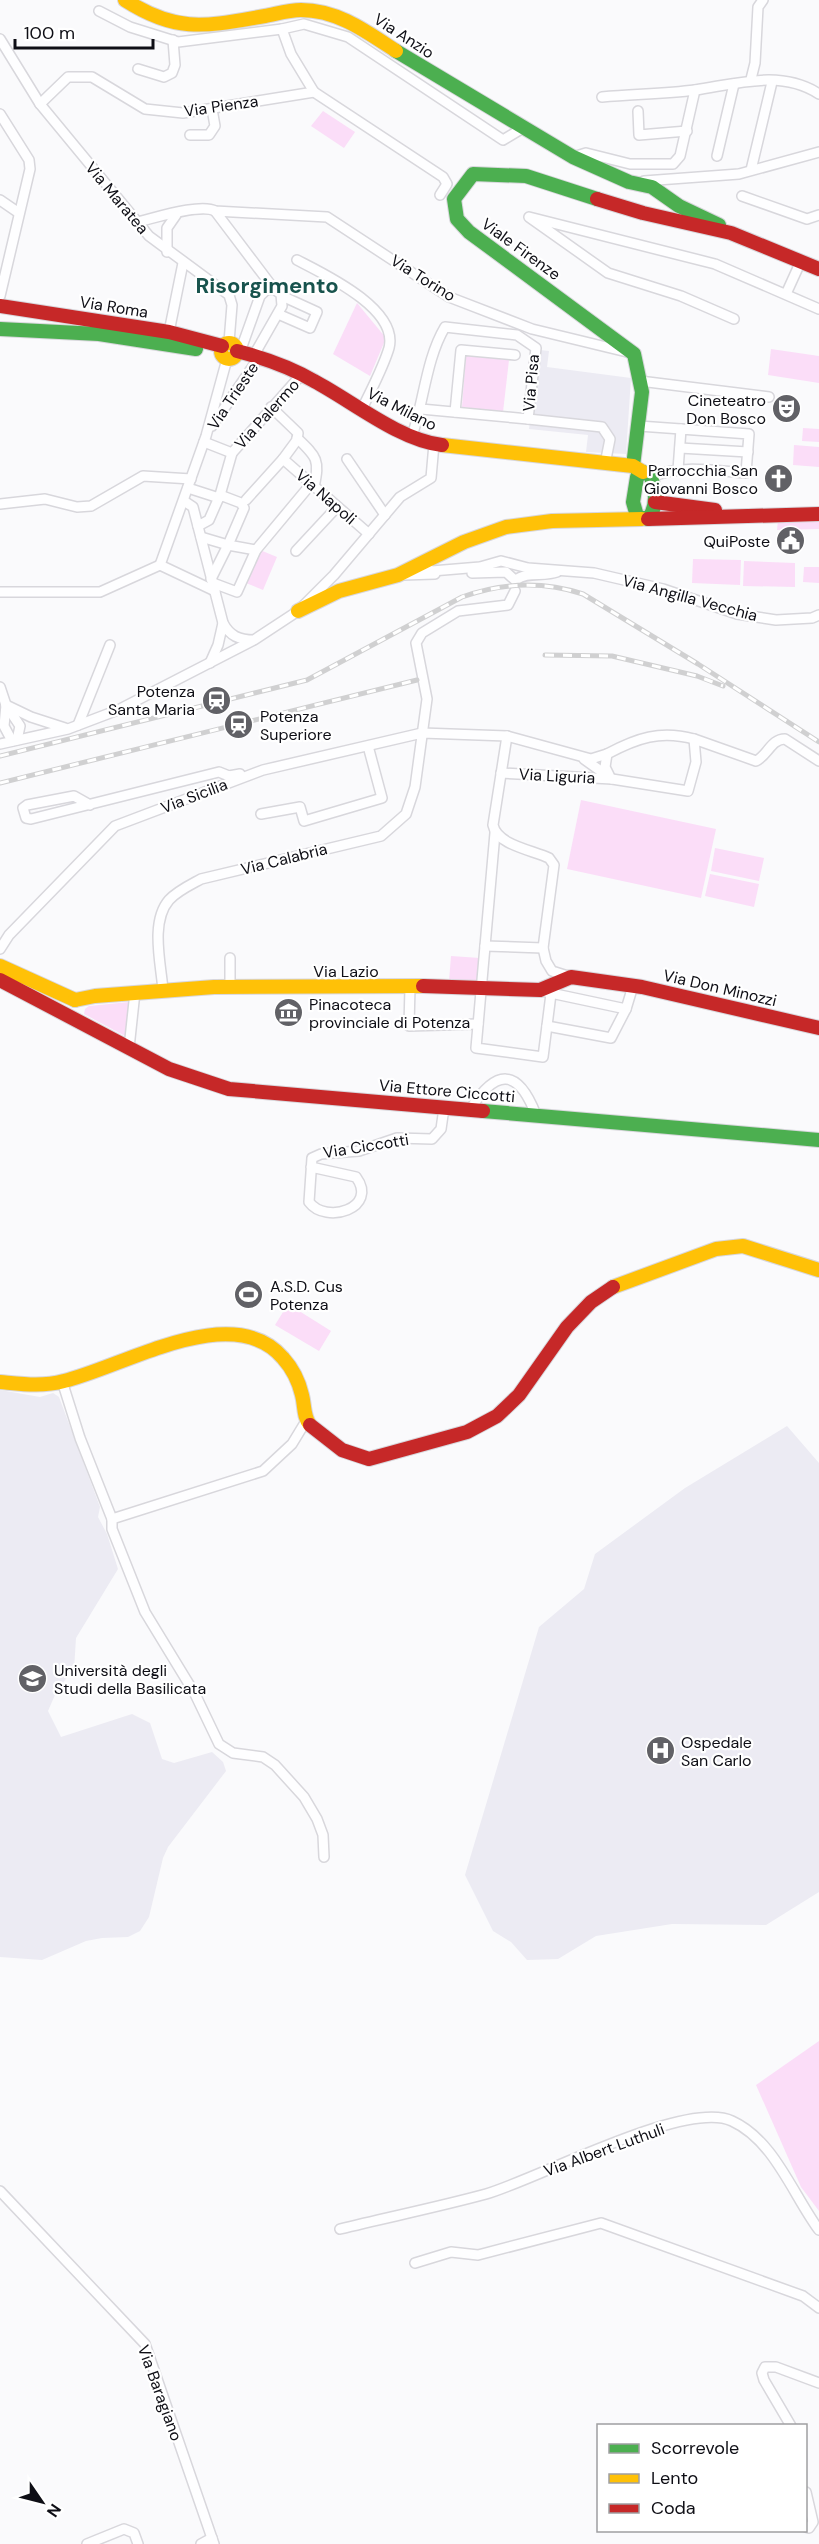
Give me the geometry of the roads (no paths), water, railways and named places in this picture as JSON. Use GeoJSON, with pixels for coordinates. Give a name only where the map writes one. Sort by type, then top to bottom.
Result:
{"type":"FeatureCollection","features":[{"type":"Feature","properties":{"kind":"main road","name":"Via Anzio"},"geometry":{"type":"LineString","coordinates":[[125,0],[142,11],[172,23],[203,27],[301,10],[334,15],[356,25],[573,157],[629,182],[646,187]]}},
{"type":"Feature","properties":{"kind":"main road","name":"Viale Firenze"},"geometry":{"type":"LineString","coordinates":[[634,354],[469,232],[457,219],[454,199],[473,174],[497,173],[526,176],[643,213],[731,233],[819,269]]}},
{"type":"Feature","properties":{"kind":"main road"},"geometry":{"type":"LineString","coordinates":[[643,213],[659,210],[661,206],[659,197],[646,187]]}},
{"type":"Feature","properties":{"kind":"main road"},"geometry":{"type":"LineString","coordinates":[[646,187],[651,187],[679,206],[731,233]]}},
{"type":"Feature","properties":{"kind":"main road"},"geometry":{"type":"LineString","coordinates":[[802,261],[819,255]]}},
{"type":"Feature","properties":{"kind":"main road"},"geometry":{"type":"LineString","coordinates":[[0,303],[5,319],[0,327]]}},
{"type":"Feature","properties":{"kind":"main road","name":"Via Roma"},"geometry":{"type":"LineString","coordinates":[[0,303],[169,332],[229,351]]}},
{"type":"Feature","properties":{"kind":"main road","name":"Via Roma"},"geometry":{"type":"LineString","coordinates":[[0,327],[46,328],[229,351]]}},
{"type":"Feature","properties":{"kind":"main road","name":"Via Milano"},"geometry":{"type":"LineString","coordinates":[[229,351],[257,356],[302,374],[412,436],[434,444],[605,464],[641,473]]}},
{"type":"Feature","properties":{"kind":"main road"},"geometry":{"type":"LineString","coordinates":[[634,354],[642,392],[639,426],[641,473],[634,507],[637,516],[645,519]]}},
{"type":"Feature","properties":{"kind":"main road"},"geometry":{"type":"LineString","coordinates":[[641,473],[655,502],[653,512],[645,519]]}},
{"type":"Feature","properties":{"kind":"main road"},"geometry":{"type":"LineString","coordinates":[[655,502],[762,516]]}},
{"type":"Feature","properties":{"kind":"main road"},"geometry":{"type":"LineString","coordinates":[[298,611],[339,591],[398,575],[429,558],[506,527],[552,521],[819,514]]}},
{"type":"Feature","properties":{"kind":"main road"},"geometry":{"type":"LineString","coordinates":[[0,966],[72,1006]]}},
{"type":"Feature","properties":{"kind":"main road","name":"Via Lazio"},"geometry":{"type":"LineString","coordinates":[[72,1006],[135,992],[230,987],[481,987],[546,992],[571,976]]}},
{"type":"Feature","properties":{"kind":"main road","name":"Via Don Minozzi"},"geometry":{"type":"LineString","coordinates":[[571,976],[633,986],[819,1028]]}},
{"type":"Feature","properties":{"kind":"main road"},"geometry":{"type":"LineString","coordinates":[[0,980],[72,1006]]}},
{"type":"Feature","properties":{"kind":"main road","name":"Via Ettore Ciccotti"},"geometry":{"type":"LineString","coordinates":[[72,1006],[86,1024],[129,1048],[171,1070],[210,1085],[229,1089],[819,1140]]}},
{"type":"Feature","properties":{"kind":"main road"},"geometry":{"type":"LineString","coordinates":[[0,1382],[35,1386],[62,1381],[200,1337],[231,1332],[255,1338],[271,1347],[285,1360],[296,1376],[306,1421],[329,1441],[350,1454],[367,1460],[399,1453],[467,1432],[497,1416],[519,1395],[567,1328],[591,1302],[619,1283],[716,1250],[744,1246],[819,1270]]}},
{"type":"Feature","properties":{"kind":"street"},"geometry":{"type":"LineString","coordinates":[[751,79],[755,63],[758,7],[764,0]]}},
{"type":"Feature","properties":{"kind":"street"},"geometry":{"type":"LineString","coordinates":[[99,11],[130,27],[173,40],[282,29],[304,24],[348,37],[503,140],[523,128]]}},
{"type":"Feature","properties":{"kind":"street"},"geometry":{"type":"LineString","coordinates":[[282,29],[291,54],[314,92],[442,177],[447,184],[440,195]]}},
{"type":"Feature","properties":{"kind":"street","name":"Via Maratea"},"geometry":{"type":"LineString","coordinates":[[0,39],[40,104],[137,222],[167,252],[229,295],[232,305],[229,351]]}},
{"type":"Feature","properties":{"kind":"street"},"geometry":{"type":"LineString","coordinates":[[138,69],[164,76],[172,73],[175,65],[173,40]]}},
{"type":"Feature","properties":{"kind":"street","name":"Via Pienza"},"geometry":{"type":"LineString","coordinates":[[40,104],[68,77],[92,77],[145,109],[183,113],[314,92]]}},
{"type":"Feature","properties":{"kind":"street"},"geometry":{"type":"LineString","coordinates":[[602,97],[695,90],[751,79],[772,82],[790,80],[819,94]]}},
{"type":"Feature","properties":{"kind":"street"},"geometry":{"type":"LineString","coordinates":[[751,170],[772,82]]}},
{"type":"Feature","properties":{"kind":"street"},"geometry":{"type":"LineString","coordinates":[[717,156],[734,84]]}},
{"type":"Feature","properties":{"kind":"street"},"geometry":{"type":"LineString","coordinates":[[573,157],[586,153],[630,164],[673,164],[680,156],[695,90]]}},
{"type":"Feature","properties":{"kind":"street"},"geometry":{"type":"LineString","coordinates":[[190,135],[209,135],[215,126],[212,109]]}},
{"type":"Feature","properties":{"kind":"street"},"geometry":{"type":"LineString","coordinates":[[638,111],[639,135],[687,131]]}},
{"type":"Feature","properties":{"kind":"street"},"geometry":{"type":"LineString","coordinates":[[0,114],[29,160],[0,303]]}},
{"type":"Feature","properties":{"kind":"street"},"geometry":{"type":"LineString","coordinates":[[629,182],[739,174],[819,152]]}},
{"type":"Feature","properties":{"kind":"street"},"geometry":{"type":"LineString","coordinates":[[742,196],[807,219],[819,215]]}},
{"type":"Feature","properties":{"kind":"street"},"geometry":{"type":"LineString","coordinates":[[659,197],[692,224]]}},
{"type":"Feature","properties":{"kind":"street"},"geometry":{"type":"LineString","coordinates":[[0,200],[19,213]]}},
{"type":"Feature","properties":{"kind":"street","name":"Via Torino"},"geometry":{"type":"LineString","coordinates":[[137,222],[176,214],[184,210],[210,208],[215,211],[327,217],[449,297],[532,329],[634,354]]}},
{"type":"Feature","properties":{"kind":"street"},"geometry":{"type":"LineString","coordinates":[[215,211],[278,292]]}},
{"type":"Feature","properties":{"kind":"street"},"geometry":{"type":"LineString","coordinates":[[167,252],[167,228],[176,214]]}},
{"type":"Feature","properties":{"kind":"street"},"geometry":{"type":"LineString","coordinates":[[734,319],[681,296],[608,273],[529,217],[716,264],[819,309]]}},
{"type":"Feature","properties":{"kind":"street"},"geometry":{"type":"LineString","coordinates":[[297,260],[343,285],[371,307],[385,325],[390,346],[363,408]]}},
{"type":"Feature","properties":{"kind":"street"},"geometry":{"type":"LineString","coordinates":[[786,294],[802,261]]}},
{"type":"Feature","properties":{"kind":"street"},"geometry":{"type":"LineString","coordinates":[[169,332],[183,263]]}},
{"type":"Feature","properties":{"kind":"street"},"geometry":{"type":"LineString","coordinates":[[229,351],[260,296],[266,290],[278,292],[317,312],[310,328],[278,314]]}},
{"type":"Feature","properties":{"kind":"street","name":"Via Trieste"},"geometry":{"type":"LineString","coordinates":[[205,439],[257,356],[278,314],[283,302],[278,292]]}},
{"type":"Feature","properties":{"kind":"street","name":"Via Pisa"},"geometry":{"type":"LineString","coordinates":[[412,436],[421,409],[435,344],[445,327],[517,335],[536,348],[528,419],[421,409]]}},
{"type":"Feature","properties":{"kind":"street"},"geometry":{"type":"LineString","coordinates":[[455,412],[461,350],[515,355]]}},
{"type":"Feature","properties":{"kind":"street","name":"Via Trieste"},"geometry":{"type":"LineString","coordinates":[[160,565],[205,439],[229,351]]}},
{"type":"Feature","properties":{"kind":"street","name":"Via Palermo"},"geometry":{"type":"LineString","coordinates":[[198,526],[207,523],[219,496],[232,453],[302,374]]}},
{"type":"Feature","properties":{"kind":"street"},"geometry":{"type":"LineString","coordinates":[[640,381],[769,397]]}},
{"type":"Feature","properties":{"kind":"street"},"geometry":{"type":"LineString","coordinates":[[0,592],[100,592],[160,565],[237,592],[256,550],[312,485],[318,462],[314,454],[297,438],[294,428],[271,407]]}},
{"type":"Feature","properties":{"kind":"street"},"geometry":{"type":"LineString","coordinates":[[528,419],[602,427],[610,439],[605,464]]}},
{"type":"Feature","properties":{"kind":"street"},"geometry":{"type":"LineString","coordinates":[[639,426],[749,434],[746,473],[678,470],[641,473]]}},
{"type":"Feature","properties":{"kind":"street"},"geometry":{"type":"LineString","coordinates":[[678,470],[681,429]]}},
{"type":"Feature","properties":{"kind":"street","name":"Via Napoli"},"geometry":{"type":"LineString","coordinates":[[246,500],[283,459],[297,438]]}},
{"type":"Feature","properties":{"kind":"street","name":"Via Palermo"},"geometry":{"type":"LineString","coordinates":[[205,439],[232,453]]}},
{"type":"Feature","properties":{"kind":"street"},"geometry":{"type":"LineString","coordinates":[[7,741],[73,727],[118,710],[209,665],[254,640],[298,611],[400,497],[431,478],[434,444]]}},
{"type":"Feature","properties":{"kind":"street"},"geometry":{"type":"LineString","coordinates":[[680,448],[748,452]]}},
{"type":"Feature","properties":{"kind":"street","name":"Via Napoli"},"geometry":{"type":"LineString","coordinates":[[283,459],[369,534]]}},
{"type":"Feature","properties":{"kind":"street","name":"Via Napoli"},"geometry":{"type":"LineString","coordinates":[[347,459],[385,515]]}},
{"type":"Feature","properties":{"kind":"street"},"geometry":{"type":"LineString","coordinates":[[167,477],[195,467]]}},
{"type":"Feature","properties":{"kind":"street"},"geometry":{"type":"LineString","coordinates":[[0,504],[45,499],[77,507],[91,506],[143,476],[167,477],[190,483],[243,505],[213,584]]}},
{"type":"Feature","properties":{"kind":"street"},"geometry":{"type":"LineString","coordinates":[[184,501],[193,507],[227,632],[234,637],[254,640]]}},
{"type":"Feature","properties":{"kind":"street"},"geometry":{"type":"LineString","coordinates":[[296,551],[337,507]]}},
{"type":"Feature","properties":{"kind":"street"},"geometry":{"type":"LineString","coordinates":[[201,537],[256,550]]}},
{"type":"Feature","properties":{"kind":"street","name":"Via Angilla Vecchia"},"geometry":{"type":"LineString","coordinates":[[429,558],[428,569],[432,571],[480,567],[501,561],[528,568],[594,573],[663,589],[737,614],[776,620],[812,618],[819,615]]}},
{"type":"Feature","properties":{"kind":"street","name":"Via Angilla Vecchia"},"geometry":{"type":"LineString","coordinates":[[516,584],[519,576],[553,574],[562,569]]}},
{"type":"Feature","properties":{"kind":"street"},"geometry":{"type":"LineString","coordinates":[[398,575],[506,572],[516,584]]}},
{"type":"Feature","properties":{"kind":"street","name":"Via Calabria"},"geometry":{"type":"LineString","coordinates":[[163,990],[159,922],[169,900],[201,879],[381,836],[406,814],[415,788],[427,699],[416,643],[422,633],[458,611],[508,605],[516,584]]}},
{"type":"Feature","properties":{"kind":"street"},"geometry":{"type":"LineString","coordinates":[[209,665],[218,645],[223,623]]}},
{"type":"Feature","properties":{"kind":"street"},"geometry":{"type":"LineString","coordinates":[[73,727],[110,645]]}},
{"type":"Feature","properties":{"kind":"street"},"geometry":{"type":"LineString","coordinates":[[0,687],[6,705],[20,726],[7,741]]}},
{"type":"Feature","properties":{"kind":"street"},"geometry":{"type":"LineString","coordinates":[[6,705],[31,717],[73,727]]}},
{"type":"Feature","properties":{"kind":"street"},"geometry":{"type":"LineString","coordinates":[[6,705],[1,720],[7,741]]}},
{"type":"Feature","properties":{"kind":"street","name":"Via Sicilia"},"geometry":{"type":"LineString","coordinates":[[0,949],[4,938],[115,826],[263,770],[422,733],[507,736],[574,753]]}},
{"type":"Feature","properties":{"kind":"street"},"geometry":{"type":"LineString","coordinates":[[574,753],[591,759],[607,754],[630,742],[672,733],[756,761],[762,758],[774,743],[785,739],[819,761]]}},
{"type":"Feature","properties":{"kind":"street"},"geometry":{"type":"LineString","coordinates":[[507,736],[494,829],[476,1048],[543,1057],[547,1026],[546,992],[626,1009]]}},
{"type":"Feature","properties":{"kind":"street","name":"Via Liguria"},"geometry":{"type":"LineString","coordinates":[[501,773],[612,779],[688,791],[696,762],[694,739]]}},
{"type":"Feature","properties":{"kind":"street"},"geometry":{"type":"LineString","coordinates":[[261,814],[300,807],[304,821],[382,798],[368,746]]}},
{"type":"Feature","properties":{"kind":"street"},"geometry":{"type":"LineString","coordinates":[[574,753],[612,779]]}},
{"type":"Feature","properties":{"kind":"street"},"geometry":{"type":"LineString","coordinates":[[607,754],[605,767],[612,779]]}},
{"type":"Feature","properties":{"kind":"street"},"geometry":{"type":"LineString","coordinates":[[90,805],[74,796],[27,805],[23,808],[23,814],[26,818],[32,819],[90,805],[219,772],[229,776],[263,770]]}},
{"type":"Feature","properties":{"kind":"street"},"geometry":{"type":"LineString","coordinates":[[494,829],[501,839],[549,858],[554,865],[543,948],[549,968],[558,974],[571,976]]}},
{"type":"Feature","properties":{"kind":"street"},"geometry":{"type":"LineString","coordinates":[[485,946],[543,948]]}},
{"type":"Feature","properties":{"kind":"street"},"geometry":{"type":"LineString","coordinates":[[230,958],[230,987]]}},
{"type":"Feature","properties":{"kind":"street"},"geometry":{"type":"LineString","coordinates":[[547,1026],[611,1038],[626,1009],[633,986]]}},
{"type":"Feature","properties":{"kind":"street"},"geometry":{"type":"LineString","coordinates":[[410,987],[409,1026],[478,1024]]}},
{"type":"Feature","properties":{"kind":"street"},"geometry":{"type":"LineString","coordinates":[[129,1048],[135,992]]}},
{"type":"Feature","properties":{"kind":"street"},"geometry":{"type":"LineString","coordinates":[[470,1110],[481,1093],[496,1081],[509,1078],[518,1082],[531,1100],[536,1115]]}},
{"type":"Feature","properties":{"kind":"street","name":"Via Ciccotti"},"geometry":{"type":"LineString","coordinates":[[311,1167],[356,1177],[360,1188],[356,1207],[350,1211],[322,1211],[312,1207],[309,1202],[308,1189],[312,1158],[321,1154],[359,1151],[397,1138],[432,1139],[441,1129],[444,1108]]}},
{"type":"Feature","properties":{"kind":"street"},"geometry":{"type":"LineString","coordinates":[[62,1381],[80,1438],[112,1519],[112,1529],[145,1612],[195,1694],[219,1744],[232,1753],[263,1757],[275,1765],[304,1797],[323,1835],[324,1857]]}},
{"type":"Feature","properties":{"kind":"street"},"geometry":{"type":"LineString","coordinates":[[112,1519],[263,1471],[292,1444],[306,1421]]}},
{"type":"Feature","properties":{"kind":"street","name":"Via Albert Luthuli"},"geometry":{"type":"LineString","coordinates":[[340,2229],[488,2193],[660,2127],[714,2116],[730,2120],[758,2139],[819,2230]]}},
{"type":"Feature","properties":{"kind":"street","name":"Via Baragiano"},"geometry":{"type":"LineString","coordinates":[[0,2191],[145,2344],[213,2541],[201,2544]]}},
{"type":"Feature","properties":{"kind":"street"},"geometry":{"type":"LineString","coordinates":[[415,2263],[451,2252],[478,2255],[601,2223],[803,2296],[819,2308]]}},
{"type":"Feature","properties":{"kind":"street"},"geometry":{"type":"LineString","coordinates":[[790,2424],[764,2380],[762,2373],[765,2367],[776,2367],[819,2383]]}},
{"type":"Feature","properties":{"kind":"street"},"geometry":{"type":"LineString","coordinates":[[807,2496],[813,2522],[809,2528],[807,2527]]}},
{"type":"Feature","properties":{"kind":"street"},"geometry":{"type":"LineString","coordinates":[[87,2544],[124,2529],[134,2533],[138,2544]]}},
{"type":"Feature","properties":{"kind":"railway"},"geometry":{"type":"LineString","coordinates":[[0,756],[307,680],[462,597],[477,592],[522,585],[553,587],[583,594],[819,742]]}},
{"type":"Feature","properties":{"kind":"railway"},"geometry":{"type":"LineString","coordinates":[[545,655],[612,656],[697,676],[723,686]]}},
{"type":"Feature","properties":{"kind":"railway"},"geometry":{"type":"LineString","coordinates":[[0,783],[417,680]]}},
{"type":"Feature","properties":{"kind":"place","name":"Cineteatro Don Bosco"},"geometry":{"type":"Point","coordinates":[787,409]}},
{"type":"Feature","properties":{"kind":"place","name":"Parrocchia San Giovanni Bosco"},"geometry":{"type":"Point","coordinates":[779,479]}},
{"type":"Feature","properties":{"kind":"place","name":"QuiPoste"},"geometry":{"type":"Point","coordinates":[791,541]}},
{"type":"Feature","properties":{"kind":"place","name":"Potenza Santa Maria"},"geometry":{"type":"Point","coordinates":[216,700]}},
{"type":"Feature","properties":{"kind":"place","name":"Potenza Superiore"},"geometry":{"type":"Point","coordinates":[239,725]}},
{"type":"Feature","properties":{"kind":"place","name":"Pinacoteca provinciale di Potenza"},"geometry":{"type":"Point","coordinates":[288,1013]}},
{"type":"Feature","properties":{"kind":"place","name":"A.S.D. Cus Potenza"},"geometry":{"type":"Point","coordinates":[249,1295]}},
{"type":"Feature","properties":{"kind":"place","name":"Università degli Studi della Basilicata"},"geometry":{"type":"Point","coordinates":[33,1679]}},
{"type":"Feature","properties":{"kind":"place","name":"Ospedale San Carlo"},"geometry":{"type":"Point","coordinates":[660,1751]}},
{"type":"Feature","properties":{"kind":"district","name":"Risorgimento"},"geometry":{"type":"Point","coordinates":[267,285]}}]}
